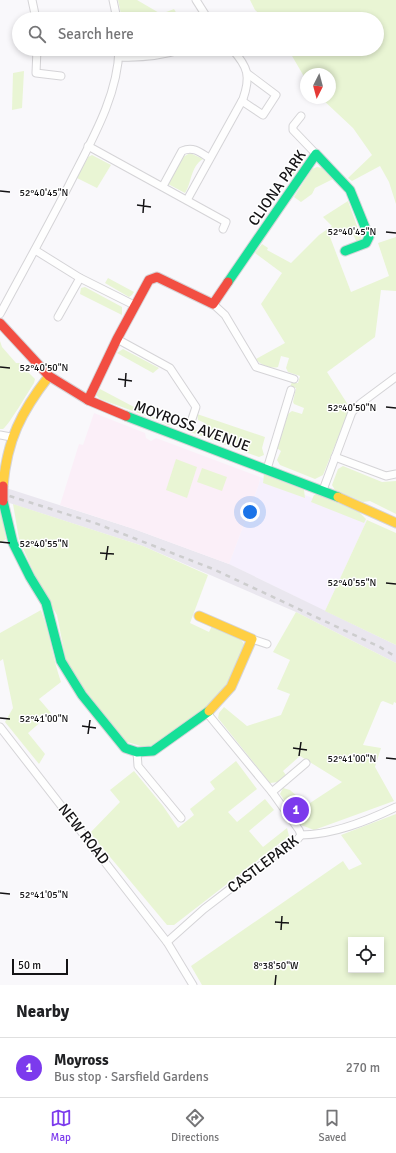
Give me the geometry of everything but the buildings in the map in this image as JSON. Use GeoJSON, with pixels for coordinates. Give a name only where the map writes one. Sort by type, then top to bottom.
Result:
{"type":"FeatureCollection","features":[{"type":"Feature","properties":{"kind":"street"},"geometry":{"type":"LineString","coordinates":[[32,0],[35,12]]}},
{"type":"Feature","properties":{"kind":"street"},"geometry":{"type":"LineString","coordinates":[[113,0],[116,12]]}},
{"type":"Feature","properties":{"kind":"street"},"geometry":{"type":"LineString","coordinates":[[196,0],[204,12]]}},
{"type":"Feature","properties":{"kind":"street"},"geometry":{"type":"LineString","coordinates":[[37,56],[36,73],[61,76]]}},
{"type":"Feature","properties":{"kind":"street"},"geometry":{"type":"LineString","coordinates":[[0,314],[35,250],[107,106],[119,57],[146,58],[158,56]]}},
{"type":"Feature","properties":{"kind":"street"},"geometry":{"type":"LineString","coordinates":[[187,200],[242,101],[248,85],[248,74],[242,60],[238,56]]}},
{"type":"Feature","properties":{"kind":"street"},"geometry":{"type":"LineString","coordinates":[[242,101],[263,115],[276,95],[248,74]]}},
{"type":"Feature","properties":{"kind":"street"},"geometry":{"type":"LineString","coordinates":[[301,116],[293,126],[293,130],[316,154]]}},
{"type":"Feature","properties":{"kind":"street"},"geometry":{"type":"LineString","coordinates":[[88,146],[226,222],[223,229]]}},
{"type":"Feature","properties":{"kind":"street"},"geometry":{"type":"LineString","coordinates":[[163,186],[182,150],[188,148],[194,149],[209,158]]}},
{"type":"Feature","properties":{"kind":"street","name":"CLIONA PARK"},"geometry":{"type":"LineString","coordinates":[[213,304],[316,154],[350,190],[369,237],[366,243],[345,251]]}},
{"type":"Feature","properties":{"kind":"street"},"geometry":{"type":"LineString","coordinates":[[35,250],[80,278],[134,305]]}},
{"type":"Feature","properties":{"kind":"street"},"geometry":{"type":"LineString","coordinates":[[88,400],[134,305],[149,280],[157,277],[213,304],[225,314],[256,367],[294,379]]}},
{"type":"Feature","properties":{"kind":"street"},"geometry":{"type":"LineString","coordinates":[[58,317],[80,278]]}},
{"type":"Feature","properties":{"kind":"street","name":"MOYROSS AVENUE"},"geometry":{"type":"LineString","coordinates":[[0,323],[49,376],[88,400],[119,414],[323,490],[396,523]]}},
{"type":"Feature","properties":{"kind":"street"},"geometry":{"type":"LineString","coordinates":[[117,339],[170,368],[196,407],[192,422]]}},
{"type":"Feature","properties":{"kind":"street"},"geometry":{"type":"LineString","coordinates":[[49,376],[22,413],[11,437],[4,469],[3,501],[13,543],[30,577],[46,603],[61,661],[82,696],[125,748],[137,752],[153,751],[174,738],[207,713],[231,687],[252,639]]}},
{"type":"Feature","properties":{"kind":"street"},"geometry":{"type":"LineString","coordinates":[[323,490],[352,412],[361,403],[396,377]]}},
{"type":"Feature","properties":{"kind":"street"},"geometry":{"type":"LineString","coordinates":[[267,469],[291,390]]}},
{"type":"Feature","properties":{"kind":"street"},"geometry":{"type":"LineString","coordinates":[[0,435],[11,437]]}},
{"type":"Feature","properties":{"kind":"street"},"geometry":{"type":"LineString","coordinates":[[335,457],[386,476],[396,474]]}},
{"type":"Feature","properties":{"kind":"street"},"geometry":{"type":"LineString","coordinates":[[199,616],[267,644]]}},
{"type":"Feature","properties":{"kind":"street"},"geometry":{"type":"LineString","coordinates":[[207,713],[272,792],[299,830],[300,835]]}},
{"type":"Feature","properties":{"kind":"street","name":"NEW ROAD"},"geometry":{"type":"LineString","coordinates":[[0,727],[167,942],[193,985]]}},
{"type":"Feature","properties":{"kind":"street"},"geometry":{"type":"LineString","coordinates":[[137,752],[138,766],[181,818]]}},
{"type":"Feature","properties":{"kind":"street"},"geometry":{"type":"LineString","coordinates":[[272,792],[306,763]]}},
{"type":"Feature","properties":{"kind":"street","name":"CASTLEPARK"},"geometry":{"type":"LineString","coordinates":[[167,942],[204,909],[286,846],[297,840],[300,835],[312,835],[344,827],[396,807]]}},
{"type":"Feature","properties":{"kind":"shaded area"},"geometry":{"type":"Polygon","coordinates":[[[94,413],[145,433],[146,438],[151,441],[156,438],[260,477],[259,484],[229,564],[134,529],[60,505],[79,444],[83,445],[94,413]]]}},
{"type":"Feature","properties":{"kind":"shaded area"},"geometry":{"type":"Polygon","coordinates":[[[260,477],[367,520],[325,611],[229,564],[259,484],[260,477]]]}},
{"type":"Feature","properties":{"kind":"shaded area"},"geometry":{"type":"Polygon","coordinates":[[[0,486],[134,529],[229,564],[396,645],[396,663],[296,612],[143,546],[0,500],[0,486]]]}},
{"type":"Feature","properties":{"kind":"green space"},"geometry":{"type":"Polygon","coordinates":[[[118,0],[137,0],[158,12],[121,12],[118,0]]]}},
{"type":"Feature","properties":{"kind":"green space"},"geometry":{"type":"Polygon","coordinates":[[[250,0],[396,0],[396,204],[389,182],[380,166],[352,181],[348,178],[372,155],[353,128],[327,104],[336,104],[336,68],[300,68],[300,70],[292,56],[384,56],[384,12],[257,12],[250,0]]]}},
{"type":"Feature","properties":{"kind":"green space"},"geometry":{"type":"Polygon","coordinates":[[[174,9],[176,12],[166,12],[174,9]]]}},
{"type":"Feature","properties":{"kind":"green space"},"geometry":{"type":"Polygon","coordinates":[[[24,71],[22,108],[12,110],[13,73],[24,71]]]}},
{"type":"Feature","properties":{"kind":"green space"},"geometry":{"type":"Polygon","coordinates":[[[190,153],[203,159],[193,171],[185,193],[168,184],[183,157],[190,153]]]}},
{"type":"Feature","properties":{"kind":"green space"},"geometry":{"type":"Polygon","coordinates":[[[305,153],[304,160],[291,178],[285,173],[305,153]]]}},
{"type":"Feature","properties":{"kind":"green space"},"geometry":{"type":"Polygon","coordinates":[[[92,155],[111,165],[97,188],[77,178],[88,157],[92,155]]]}},
{"type":"Feature","properties":{"kind":"green space"},"geometry":{"type":"Polygon","coordinates":[[[317,167],[322,168],[333,179],[315,188],[312,194],[301,202],[294,197],[312,169],[317,167]]]}},
{"type":"Feature","properties":{"kind":"green space"},"geometry":{"type":"Polygon","coordinates":[[[348,201],[362,240],[356,241],[351,229],[330,237],[351,292],[389,276],[378,243],[396,237],[396,291],[381,290],[375,337],[327,372],[350,408],[323,475],[315,479],[280,465],[277,460],[281,451],[277,448],[288,414],[292,411],[302,414],[304,408],[294,404],[293,402],[296,388],[290,387],[292,382],[298,383],[300,376],[288,372],[286,368],[289,358],[281,356],[278,367],[263,365],[256,359],[285,343],[261,304],[282,273],[255,253],[262,244],[268,248],[267,250],[291,263],[319,235],[332,226],[323,217],[348,201]]]}},
{"type":"Feature","properties":{"kind":"green space"},"geometry":{"type":"Polygon","coordinates":[[[108,278],[134,292],[129,297],[105,283],[108,278]]]}},
{"type":"Feature","properties":{"kind":"green space"},"geometry":{"type":"Polygon","coordinates":[[[85,287],[122,307],[122,315],[80,294],[81,288],[85,287]]]}},
{"type":"Feature","properties":{"kind":"green space"},"geometry":{"type":"Polygon","coordinates":[[[0,341],[2,347],[16,363],[19,363],[35,379],[10,421],[3,429],[0,429],[0,341]]]}},
{"type":"Feature","properties":{"kind":"green space"},"geometry":{"type":"Polygon","coordinates":[[[123,349],[159,368],[153,373],[117,353],[123,349]]]}},
{"type":"Feature","properties":{"kind":"green space"},"geometry":{"type":"Polygon","coordinates":[[[100,389],[161,421],[100,399],[96,395],[100,389]]]}},
{"type":"Feature","properties":{"kind":"green space"},"geometry":{"type":"Polygon","coordinates":[[[197,414],[265,437],[262,448],[264,455],[259,457],[174,426],[202,431],[205,423],[198,420],[197,414]]]}},
{"type":"Feature","properties":{"kind":"green space"},"geometry":{"type":"Polygon","coordinates":[[[176,459],[197,467],[187,498],[166,490],[176,459]]]}},
{"type":"Feature","properties":{"kind":"green space"},"geometry":{"type":"Polygon","coordinates":[[[343,466],[382,482],[396,481],[396,514],[370,501],[363,502],[335,490],[332,485],[338,469],[343,466]]]}},
{"type":"Feature","properties":{"kind":"green space"},"geometry":{"type":"Polygon","coordinates":[[[202,468],[227,477],[222,491],[197,482],[202,468]]]}},
{"type":"Feature","properties":{"kind":"green space"},"geometry":{"type":"Polygon","coordinates":[[[264,474],[304,490],[305,498],[263,483],[264,474]]]}},
{"type":"Feature","properties":{"kind":"green space"},"geometry":{"type":"Polygon","coordinates":[[[317,494],[359,512],[366,519],[364,523],[311,502],[314,495],[317,494]]]}},
{"type":"Feature","properties":{"kind":"green space"},"geometry":{"type":"Polygon","coordinates":[[[13,504],[143,546],[208,575],[190,623],[209,632],[212,626],[232,634],[240,639],[245,647],[225,689],[209,705],[159,744],[144,747],[124,741],[67,666],[57,615],[37,580],[19,539],[13,504]]]}},
{"type":"Feature","properties":{"kind":"green space"},"geometry":{"type":"Polygon","coordinates":[[[0,507],[6,539],[0,543],[0,507]]]}},
{"type":"Feature","properties":{"kind":"green space"},"geometry":{"type":"Polygon","coordinates":[[[367,520],[396,533],[396,645],[325,611],[367,520]]]}},
{"type":"Feature","properties":{"kind":"green space"},"geometry":{"type":"Polygon","coordinates":[[[41,610],[61,682],[39,699],[51,713],[28,733],[45,754],[39,764],[5,722],[13,708],[3,659],[0,661],[0,633],[41,610]]]}},
{"type":"Feature","properties":{"kind":"green space"},"geometry":{"type":"Polygon","coordinates":[[[296,612],[396,663],[396,703],[394,702],[393,705],[383,701],[381,702],[363,745],[381,748],[375,767],[394,801],[314,830],[301,825],[280,794],[283,788],[290,790],[307,805],[342,782],[300,756],[283,771],[286,775],[278,782],[270,783],[218,718],[219,713],[224,707],[247,726],[281,715],[290,694],[277,689],[290,660],[273,652],[296,612]]]}},
{"type":"Feature","properties":{"kind":"green space"},"geometry":{"type":"Polygon","coordinates":[[[236,761],[257,789],[228,812],[237,822],[265,799],[274,810],[249,831],[263,847],[287,828],[289,836],[174,925],[167,925],[90,833],[120,802],[110,790],[134,771],[163,806],[178,828],[194,815],[190,809],[215,789],[210,782],[236,761]]]}},
{"type":"Feature","properties":{"kind":"green space"},"geometry":{"type":"Polygon","coordinates":[[[396,814],[396,985],[202,985],[191,966],[343,861],[349,870],[362,864],[341,835],[396,814]]]}},
{"type":"Feature","properties":{"kind":"railway"},"geometry":{"type":"LineString","coordinates":[[0,493],[95,523],[213,569],[380,647],[396,657]]}},
{"type":"Feature","properties":{"kind":"traffic: fast"},"geometry":{"type":"LineString","coordinates":[[228,282],[316,154],[350,190],[369,237],[366,243],[345,251]]}},
{"type":"Feature","properties":{"kind":"traffic: fast"},"geometry":{"type":"LineString","coordinates":[[126,416],[338,497]]}},
{"type":"Feature","properties":{"kind":"traffic: fast"},"geometry":{"type":"LineString","coordinates":[[3,501],[13,543],[30,577],[46,603],[61,661],[82,695],[125,748],[137,752],[153,751],[209,711]]}},
{"type":"Feature","properties":{"kind":"traffic: slow"},"geometry":{"type":"LineString","coordinates":[[3,486],[8,454],[17,427],[23,414],[49,376]]}},
{"type":"Feature","properties":{"kind":"traffic: slow"},"geometry":{"type":"LineString","coordinates":[[338,497],[396,523]]}},
{"type":"Feature","properties":{"kind":"traffic: slow"},"geometry":{"type":"LineString","coordinates":[[199,616],[252,639],[231,687],[209,711]]}},
{"type":"Feature","properties":{"kind":"traffic: jam"},"geometry":{"type":"LineString","coordinates":[[88,400],[117,339],[149,280],[157,277],[213,304],[228,282]]}},
{"type":"Feature","properties":{"kind":"traffic: jam"},"geometry":{"type":"LineString","coordinates":[[0,323],[49,376],[88,400],[126,416]]}},
{"type":"Feature","properties":{"kind":"traffic: jam"},"geometry":{"type":"LineString","coordinates":[[3,486],[3,501]]}},
{"type":"Feature","properties":{"kind":"place","name":"Moyross"},"geometry":{"type":"Point","coordinates":[296,810]}}]}
